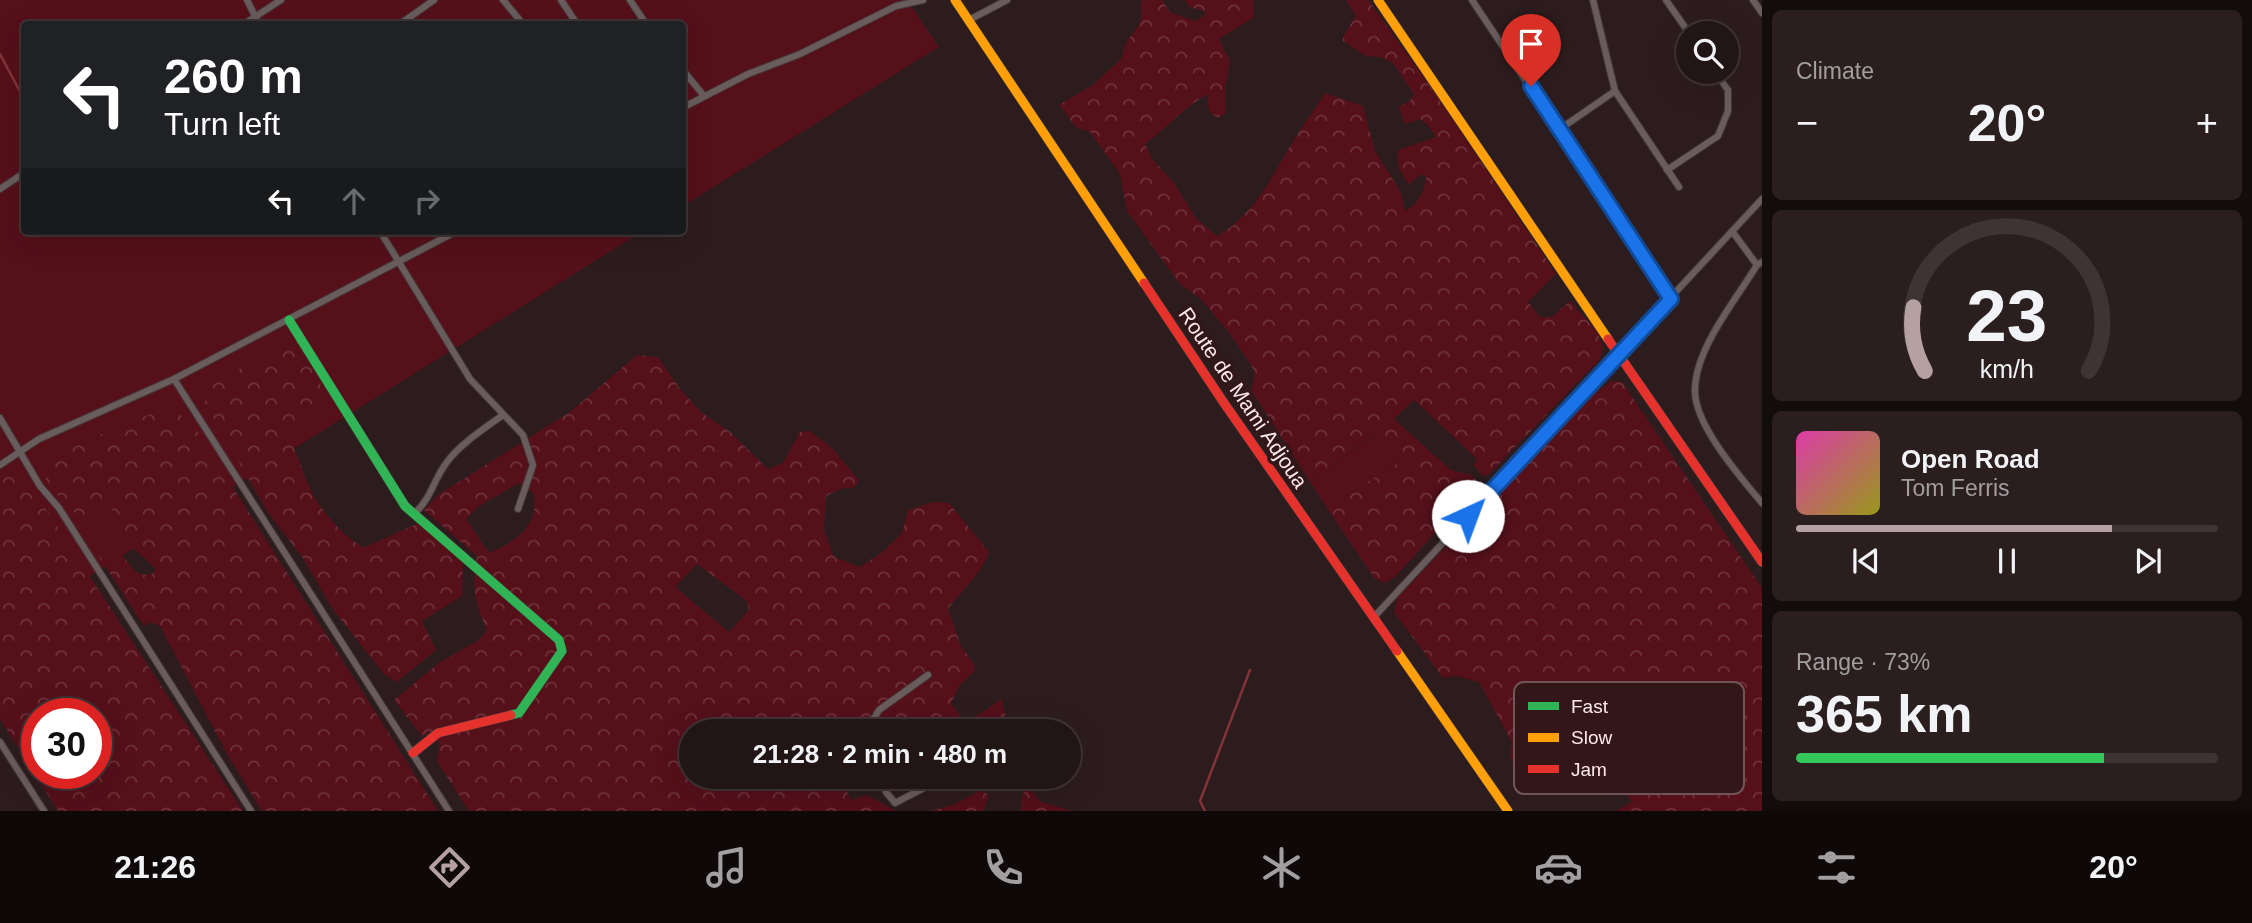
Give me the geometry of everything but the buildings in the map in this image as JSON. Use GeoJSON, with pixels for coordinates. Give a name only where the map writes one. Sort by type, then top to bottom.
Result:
{"type":"FeatureCollection","features":[{"type":"Feature","properties":{"kind":"street"},"geometry":{"type":"LineString","coordinates":[[247,0],[258,21]]}},
{"type":"Feature","properties":{"kind":"street"},"geometry":{"type":"LineString","coordinates":[[249,21],[281,0]]}},
{"type":"Feature","properties":{"kind":"street"},"geometry":{"type":"LineString","coordinates":[[404,21],[434,0]]}},
{"type":"Feature","properties":{"kind":"street"},"geometry":{"type":"LineString","coordinates":[[503,0],[520,21]]}},
{"type":"Feature","properties":{"kind":"street"},"geometry":{"type":"LineString","coordinates":[[561,0],[575,21]]}},
{"type":"Feature","properties":{"kind":"street"},"geometry":{"type":"LineString","coordinates":[[630,0],[644,21]]}},
{"type":"Feature","properties":{"kind":"street"},"geometry":{"type":"LineString","coordinates":[[686,106],[748,74],[800,54],[897,6],[923,0]]}},
{"type":"Feature","properties":{"kind":"street","name":"Route de Mami Adjoua"},"geometry":{"type":"LineString","coordinates":[[955,0],[1224,403],[1508,811]]}},
{"type":"Feature","properties":{"kind":"street"},"geometry":{"type":"LineString","coordinates":[[969,20],[1007,0]]}},
{"type":"Feature","properties":{"kind":"street"},"geometry":{"type":"LineString","coordinates":[[1378,0],[1762,562]]}},
{"type":"Feature","properties":{"kind":"street"},"geometry":{"type":"LineString","coordinates":[[1472,0],[1671,299]]}},
{"type":"Feature","properties":{"kind":"street"},"geometry":{"type":"LineString","coordinates":[[1593,0],[1615,91],[1679,187]]}},
{"type":"Feature","properties":{"kind":"street"},"geometry":{"type":"LineString","coordinates":[[1666,0],[1681,21]]}},
{"type":"Feature","properties":{"kind":"street"},"geometry":{"type":"LineString","coordinates":[[1753,0],[1762,13]]}},
{"type":"Feature","properties":{"kind":"street"},"geometry":{"type":"LineString","coordinates":[[686,74],[704,96]]}},
{"type":"Feature","properties":{"kind":"street"},"geometry":{"type":"LineString","coordinates":[[1667,170],[1718,136],[1728,111],[1728,90],[1724,84]]}},
{"type":"Feature","properties":{"kind":"street"},"geometry":{"type":"LineString","coordinates":[[1560,129],[1615,91]]}},
{"type":"Feature","properties":{"kind":"street"},"geometry":{"type":"LineString","coordinates":[[0,189],[21,175]]}},
{"type":"Feature","properties":{"kind":"street"},"geometry":{"type":"LineString","coordinates":[[1374,617],[1762,199]]}},
{"type":"Feature","properties":{"kind":"street"},"geometry":{"type":"LineString","coordinates":[[1732,230],[1760,264],[1705,349],[1694,391],[1710,434],[1739,476],[1762,503]]}},
{"type":"Feature","properties":{"kind":"street"},"geometry":{"type":"LineString","coordinates":[[382,235],[470,379],[523,435],[533,465],[519,509]]}},
{"type":"Feature","properties":{"kind":"street"},"geometry":{"type":"LineString","coordinates":[[0,465],[39,439],[174,379],[449,235]]}},
{"type":"Feature","properties":{"kind":"street"},"geometry":{"type":"LineString","coordinates":[[289,320],[405,506],[559,640],[562,651],[519,713],[438,733],[412,753]]}},
{"type":"Feature","properties":{"kind":"street"},"geometry":{"type":"LineString","coordinates":[[174,379],[449,811]]}},
{"type":"Feature","properties":{"kind":"street"},"geometry":{"type":"LineString","coordinates":[[414,514],[428,500],[449,459],[503,415]]}},
{"type":"Feature","properties":{"kind":"street"},"geometry":{"type":"LineString","coordinates":[[0,418],[40,486],[59,508],[251,811]]}},
{"type":"Feature","properties":{"kind":"street"},"geometry":{"type":"LineString","coordinates":[[874,719],[879,710],[928,675]]}},
{"type":"Feature","properties":{"kind":"street"},"geometry":{"type":"LineString","coordinates":[[0,741],[44,811]]}},
{"type":"Feature","properties":{"kind":"street"},"geometry":{"type":"LineString","coordinates":[[885,789],[895,803],[922,789]]}},
{"type":"Feature","properties":{"kind":"green space"},"geometry":{"type":"Polygon","coordinates":[[[0,0],[907,0],[939,47],[686,204],[686,21],[21,21],[21,235],[637,235],[0,632],[0,0]]]}},
{"type":"Feature","properties":{"kind":"green space"},"geometry":{"type":"Polygon","coordinates":[[[1142,0],[1162,0],[1170,12],[1195,21],[1204,16],[1205,11],[1189,7],[1185,0],[1253,0],[1254,17],[1219,39],[1230,61],[1225,88],[1226,113],[1218,118],[1212,113],[1208,94],[1145,144],[1153,160],[1174,183],[1196,218],[1217,236],[1230,228],[1251,207],[1325,93],[1363,106],[1375,151],[1401,192],[1405,211],[1420,196],[1426,176],[1422,174],[1409,184],[1399,168],[1398,150],[1436,137],[1420,119],[1405,124],[1399,107],[1410,101],[1414,94],[1393,63],[1380,57],[1366,56],[1343,41],[1356,16],[1346,0],[1368,0],[1432,89],[1556,274],[1528,302],[1540,317],[1552,317],[1570,301],[1597,332],[1603,347],[1600,359],[1487,476],[1482,475],[1474,466],[1477,459],[1414,400],[1394,419],[1451,470],[1472,475],[1479,483],[1395,577],[1385,583],[1375,579],[1331,514],[1353,491],[1398,463],[1399,457],[1374,433],[1311,483],[1251,390],[1255,375],[1231,335],[1201,299],[1179,283],[1127,211],[1120,174],[1090,132],[1076,127],[1059,105],[1093,85],[1122,58],[1127,41],[1140,22],[1142,0]]]}},
{"type":"Feature","properties":{"kind":"green space"},"geometry":{"type":"Polygon","coordinates":[[[285,347],[302,354],[321,381],[319,395],[291,442],[311,491],[330,518],[344,534],[365,547],[419,523],[463,560],[462,596],[422,621],[436,650],[397,682],[384,674],[332,608],[303,558],[269,514],[205,404],[206,392],[216,380],[285,347]]]}},
{"type":"Feature","properties":{"kind":"green space"},"geometry":{"type":"Polygon","coordinates":[[[637,355],[658,357],[680,389],[701,412],[730,432],[768,469],[783,463],[800,432],[810,431],[832,448],[859,480],[855,487],[840,489],[826,496],[824,530],[834,557],[860,567],[884,551],[902,533],[908,510],[933,502],[949,503],[989,552],[977,574],[948,609],[961,646],[974,664],[974,672],[959,686],[951,704],[963,719],[679,719],[679,789],[846,789],[851,800],[867,795],[896,811],[469,811],[437,761],[440,743],[430,732],[422,736],[394,700],[440,662],[479,640],[487,631],[475,595],[477,556],[424,510],[438,495],[570,412],[637,355]],[[519,483],[479,506],[466,519],[489,553],[517,537],[530,523],[535,504],[533,493],[519,483]],[[697,564],[675,587],[729,632],[749,610],[747,601],[697,564]]]}},
{"type":"Feature","properties":{"kind":"green space"},"geometry":{"type":"Polygon","coordinates":[[[1611,381],[1622,382],[1762,588],[1762,811],[1616,811],[1632,802],[1627,794],[1744,794],[1744,682],[1514,682],[1514,763],[1510,757],[1512,742],[1479,682],[1457,676],[1443,678],[1394,612],[1398,597],[1583,403],[1611,381]]]}},
{"type":"Feature","properties":{"kind":"green space"},"geometry":{"type":"Polygon","coordinates":[[[167,407],[174,409],[196,429],[438,811],[262,811],[227,754],[160,626],[150,622],[144,626],[96,552],[92,539],[121,556],[138,573],[154,573],[155,568],[128,543],[123,522],[111,508],[90,526],[46,483],[46,467],[68,448],[167,407]]]}},
{"type":"Feature","properties":{"kind":"green space"},"geometry":{"type":"Polygon","coordinates":[[[1375,433],[1399,457],[1398,463],[1353,491],[1331,514],[1311,483],[1375,433]]]}},
{"type":"Feature","properties":{"kind":"green space"},"geometry":{"type":"Polygon","coordinates":[[[19,468],[243,811],[58,811],[44,789],[112,789],[112,698],[21,698],[21,752],[0,719],[0,470],[19,468]]]}},
{"type":"Feature","properties":{"kind":"green space"},"geometry":{"type":"Polygon","coordinates":[[[1002,699],[1006,719],[972,719],[1002,699]]]}},
{"type":"Feature","properties":{"kind":"green space"},"geometry":{"type":"Polygon","coordinates":[[[1030,789],[1041,802],[1073,811],[1021,811],[1022,795],[1030,789]]]}},
{"type":"Feature","properties":{"kind":"green space"},"geometry":{"type":"Polygon","coordinates":[[[981,790],[989,795],[984,811],[931,811],[955,804],[981,790]]]}},
{"type":"Feature","properties":{"kind":"waterway"},"geometry":{"type":"LineString","coordinates":[[0,54],[21,93]]}},
{"type":"Feature","properties":{"kind":"waterway"},"geometry":{"type":"LineString","coordinates":[[1205,811],[1200,801],[1250,670]]}},
{"type":"Feature","properties":{"kind":"traffic: fast"},"geometry":{"type":"LineString","coordinates":[[289,320],[405,506],[559,640],[562,651],[519,713],[511,715]]}},
{"type":"Feature","properties":{"kind":"traffic: slow"},"geometry":{"type":"LineString","coordinates":[[955,0],[1144,283]]}},
{"type":"Feature","properties":{"kind":"traffic: slow"},"geometry":{"type":"LineString","coordinates":[[1378,0],[1608,339]]}},
{"type":"Feature","properties":{"kind":"traffic: slow"},"geometry":{"type":"LineString","coordinates":[[1397,651],[1508,811]]}},
{"type":"Feature","properties":{"kind":"traffic: jam"},"geometry":{"type":"LineString","coordinates":[[1144,283],[1397,651]]}},
{"type":"Feature","properties":{"kind":"traffic: jam"},"geometry":{"type":"LineString","coordinates":[[1608,339],[1762,562]]}},
{"type":"Feature","properties":{"kind":"traffic: jam"},"geometry":{"type":"LineString","coordinates":[[413,753],[438,733],[511,715]]}},
{"type":"Feature","properties":{"kind":"route"},"geometry":{"type":"LineString","coordinates":[[1468,516],[1671,299],[1531,86]]}}]}
